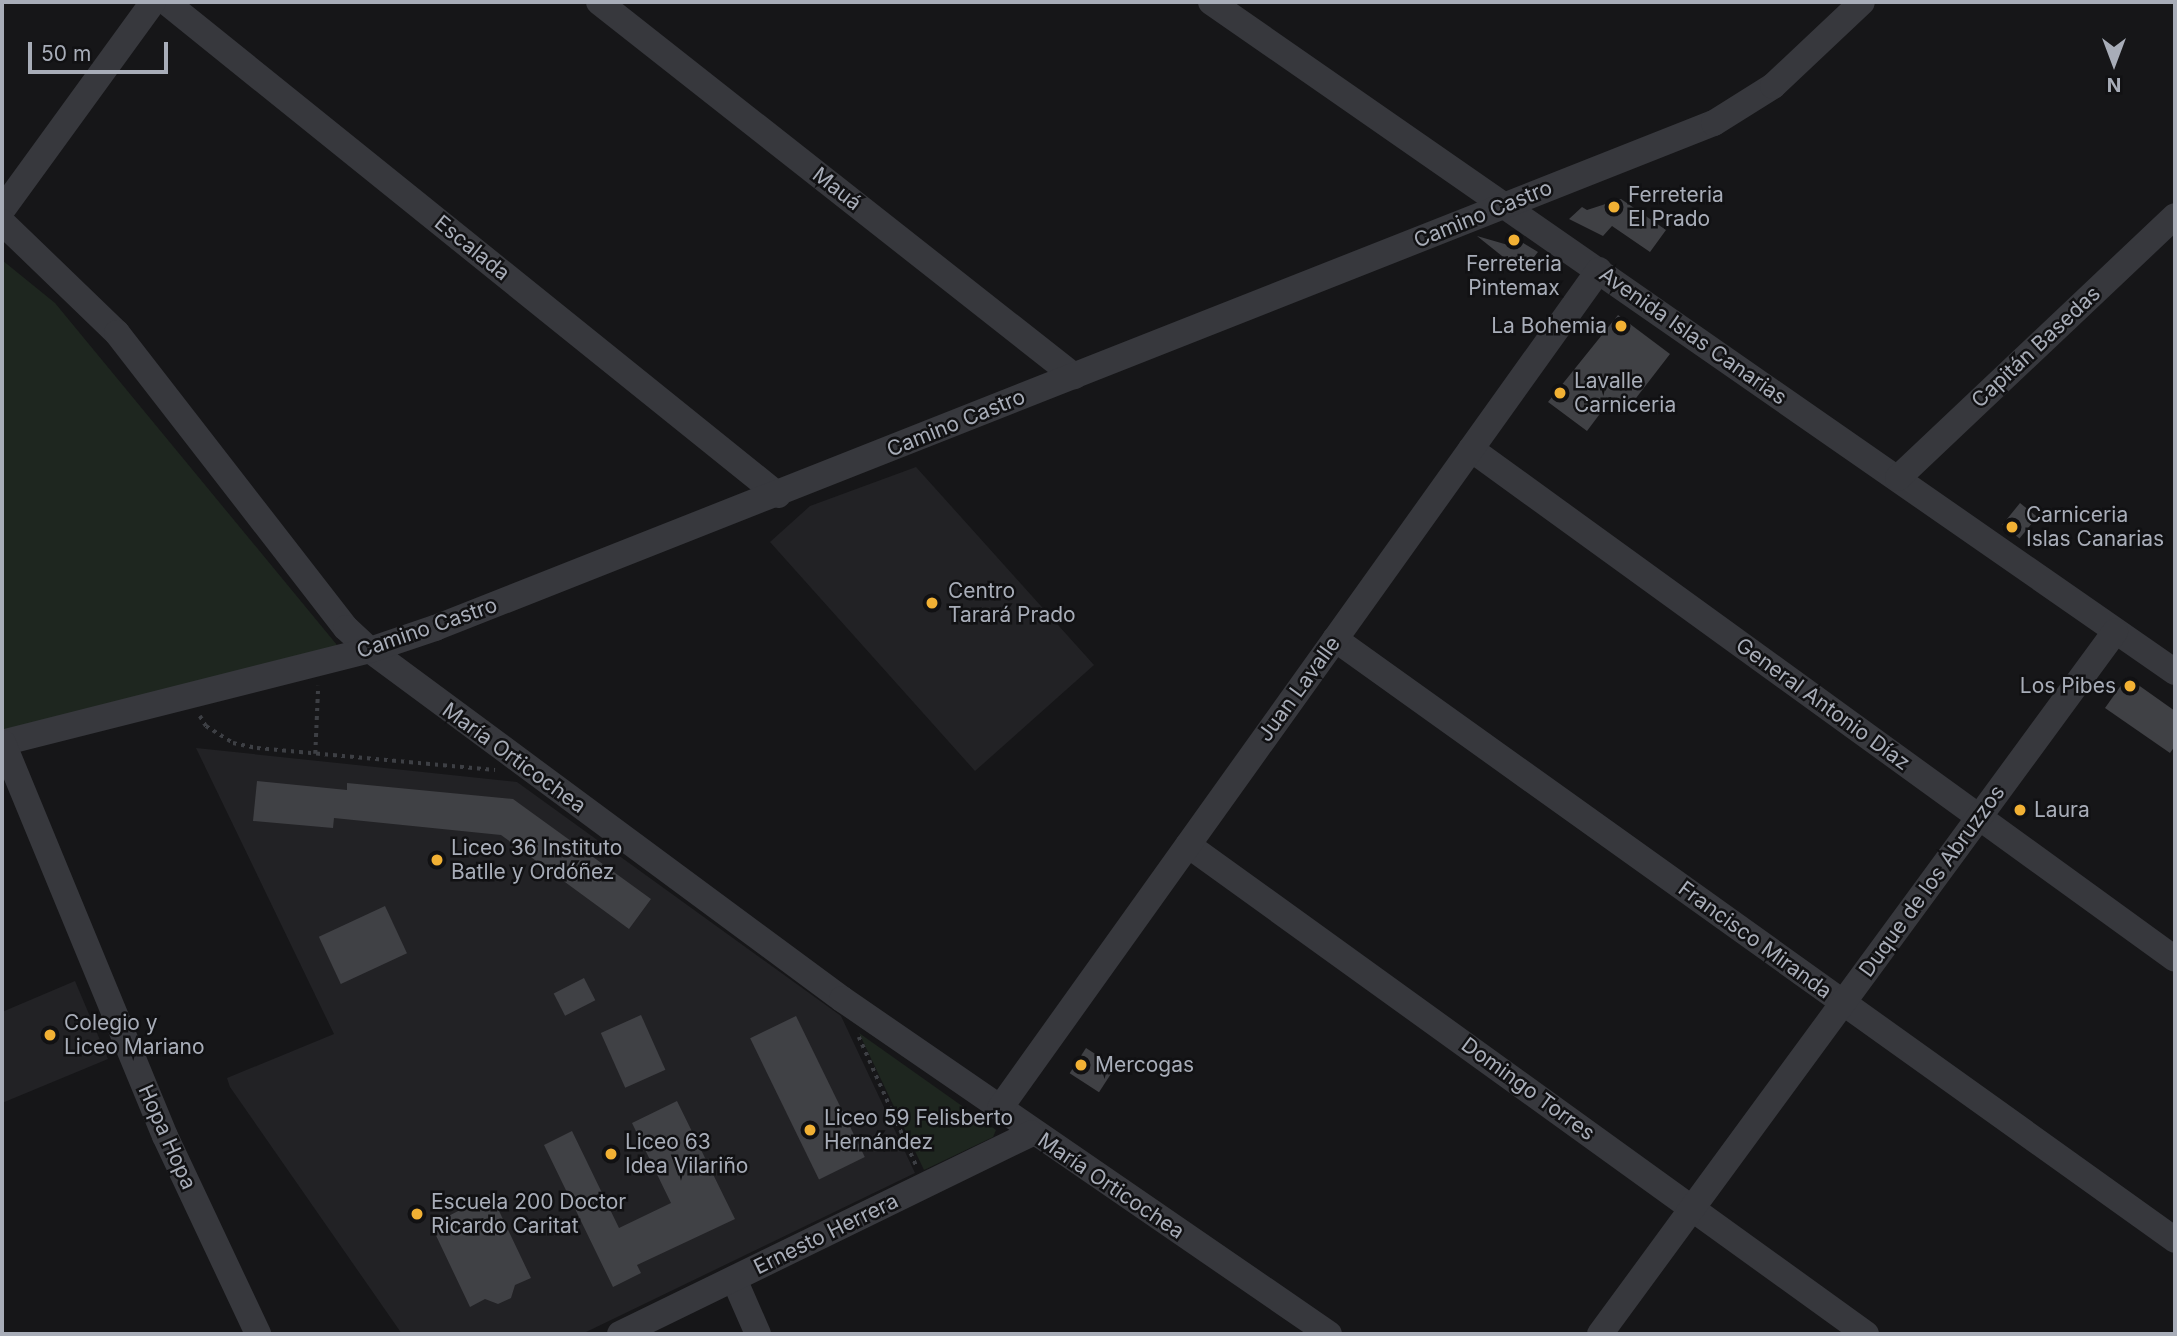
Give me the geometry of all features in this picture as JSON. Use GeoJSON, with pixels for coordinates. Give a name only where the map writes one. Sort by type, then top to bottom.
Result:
{"type":"FeatureCollection","features":[{"type":"Feature","properties":{"kind":"street"},"geometry":{"type":"LineString","coordinates":[[2,210],[153,2]]}},
{"type":"Feature","properties":{"kind":"street","name":"Escalada"},"geometry":{"type":"LineString","coordinates":[[166,2],[778,495]]}},
{"type":"Feature","properties":{"kind":"street","name":"Mauá"},"geometry":{"type":"LineString","coordinates":[[599,2],[1074,376]]}},
{"type":"Feature","properties":{"kind":"street","name":"Avenida Islas Canarias"},"geometry":{"type":"LineString","coordinates":[[1211,2],[2175,672]]}},
{"type":"Feature","properties":{"kind":"street","name":"Camino Castro"},"geometry":{"type":"LineString","coordinates":[[2,743],[370,650],[778,495],[1744,108],[1862,2]]}},
{"type":"Feature","properties":{"kind":"street","name":"Capitán Basedas"},"geometry":{"type":"LineString","coordinates":[[1898,478],[2175,216]]}},
{"type":"Feature","properties":{"kind":"street","name":"María Orticochea"},"geometry":{"type":"LineString","coordinates":[[2,222],[117,333],[346,628],[370,650],[842,999],[1032,1133],[1329,1334]]}},
{"type":"Feature","properties":{"kind":"street","name":"Juan Lavalle"},"geometry":{"type":"LineString","coordinates":[[1000,1108],[1598,270]]}},
{"type":"Feature","properties":{"kind":"street","name":"General Antonio Díaz"},"geometry":{"type":"LineString","coordinates":[[1471,449],[2175,959]]}},
{"type":"Feature","properties":{"kind":"street","name":"Duque de los Abruzzos"},"geometry":{"type":"LineString","coordinates":[[1600,1334],[2115,632]]}},
{"type":"Feature","properties":{"kind":"street","name":"Francisco Miranda"},"geometry":{"type":"LineString","coordinates":[[1335,639],[2175,1240]]}},
{"type":"Feature","properties":{"kind":"street","name":"Hopa Hopa"},"geometry":{"type":"LineString","coordinates":[[2,743],[165,1136],[258,1334]]}},
{"type":"Feature","properties":{"kind":"street","name":"Domingo Torres"},"geometry":{"type":"LineString","coordinates":[[1188,845],[1866,1334]]}},
{"type":"Feature","properties":{"kind":"street","name":"Ernesto Herrera"},"geometry":{"type":"LineString","coordinates":[[620,1334],[1032,1133]]}},
{"type":"Feature","properties":{"kind":"street"},"geometry":{"type":"LineString","coordinates":[[734,1279],[758,1334]]}},
{"type":"Feature","properties":{"kind":"path"},"geometry":{"type":"LineString","coordinates":[[315,754],[319,663]]}},
{"type":"Feature","properties":{"kind":"path"},"geometry":{"type":"LineString","coordinates":[[188,696],[206,726],[233,743],[315,754],[495,770],[521,762]]}},
{"type":"Feature","properties":{"kind":"path"},"geometry":{"type":"LineString","coordinates":[[842,999],[925,1186]]}},
{"type":"Feature","properties":{"kind":"shaded area"},"geometry":{"type":"Polygon","coordinates":[[[2,260],[55,303],[337,645],[331,655],[2,733],[2,260]]]}},
{"type":"Feature","properties":{"kind":"shaded area","name":"Centro Tarará Prado"},"geometry":{"type":"Polygon","coordinates":[[[916,467],[1094,665],[975,771],[770,542],[810,506],[916,467]]]}},
{"type":"Feature","properties":{"kind":"shaded area"},"geometry":{"type":"Polygon","coordinates":[[[196,748],[517,782],[841,1016],[915,1173],[582,1334],[402,1334],[230,1087],[227,1078],[334,1034],[196,748]]]}},
{"type":"Feature","properties":{"kind":"shaded area","name":"Colegio y Liceo Mariano"},"geometry":{"type":"Polygon","coordinates":[[[75,981],[108,1059],[2,1103],[2,1012],[75,981]]]}},
{"type":"Feature","properties":{"kind":"shaded area"},"geometry":{"type":"Polygon","coordinates":[[[859,1033],[996,1130],[993,1137],[924,1170],[859,1033]]]}},
{"type":"Feature","properties":{"kind":"building"},"geometry":{"type":"Polygon","coordinates":[[[1621,199],[1666,230],[1650,252],[1612,226],[1603,236],[1569,219],[1582,207],[1587,210],[1621,199]]]}},
{"type":"Feature","properties":{"kind":"building"},"geometry":{"type":"Polygon","coordinates":[[[1510,235],[1538,252],[1522,272],[1477,236],[1508,245],[1510,235]]]}},
{"type":"Feature","properties":{"kind":"building"},"geometry":{"type":"Polygon","coordinates":[[[1618,315],[1670,354],[1626,411],[1611,399],[1587,431],[1548,402],[1618,315]]]}},
{"type":"Feature","properties":{"kind":"building"},"geometry":{"type":"Polygon","coordinates":[[[2020,503],[2037,517],[2019,539],[2002,525],[2020,503]]]}},
{"type":"Feature","properties":{"kind":"building"},"geometry":{"type":"Polygon","coordinates":[[[2127,677],[2175,711],[2175,746],[2170,753],[2105,708],[2127,677]]]}},
{"type":"Feature","properties":{"kind":"building"},"geometry":{"type":"Polygon","coordinates":[[[257,781],[347,790],[347,783],[513,799],[651,899],[629,929],[501,835],[334,818],[333,828],[253,821],[257,781]]]}},
{"type":"Feature","properties":{"kind":"building"},"geometry":{"type":"Polygon","coordinates":[[[385,906],[407,953],[341,984],[319,937],[385,906]]]}},
{"type":"Feature","properties":{"kind":"building"},"geometry":{"type":"Polygon","coordinates":[[[584,978],[595,1000],[565,1016],[554,993],[584,978]]]}},
{"type":"Feature","properties":{"kind":"building"},"geometry":{"type":"Polygon","coordinates":[[[641,1015],[665,1070],[625,1088],[601,1033],[641,1015]]]}},
{"type":"Feature","properties":{"kind":"building"},"geometry":{"type":"Polygon","coordinates":[[[796,1016],[865,1157],[819,1179],[750,1038],[796,1016]]]}},
{"type":"Feature","properties":{"kind":"building"},"geometry":{"type":"Polygon","coordinates":[[[1086,1048],[1115,1067],[1099,1092],[1070,1073],[1086,1048]]]}},
{"type":"Feature","properties":{"kind":"building"},"geometry":{"type":"Polygon","coordinates":[[[677,1101],[735,1219],[637,1265],[641,1273],[613,1287],[544,1145],[572,1131],[619,1228],[671,1203],[632,1123],[677,1101]]]}},
{"type":"Feature","properties":{"kind":"building"},"geometry":{"type":"Polygon","coordinates":[[[491,1194],[531,1278],[515,1285],[511,1298],[498,1304],[485,1299],[470,1307],[431,1225],[491,1194]]]}},
{"type":"Feature","properties":{"kind":"place","name":"Ferreteria El Prado"},"geometry":{"type":"Point","coordinates":[1614,207]}},
{"type":"Feature","properties":{"kind":"place","name":"Ferreteria Pintemax"},"geometry":{"type":"Point","coordinates":[1514,240]}},
{"type":"Feature","properties":{"kind":"place","name":"La Bohemia"},"geometry":{"type":"Point","coordinates":[1621,326]}},
{"type":"Feature","properties":{"kind":"place","name":"Lavalle Carniceria"},"geometry":{"type":"Point","coordinates":[1560,393]}},
{"type":"Feature","properties":{"kind":"place","name":"Carniceria Islas Canarias"},"geometry":{"type":"Point","coordinates":[2012,527]}},
{"type":"Feature","properties":{"kind":"place","name":"Centro Tarará Prado"},"geometry":{"type":"Point","coordinates":[932,603]}},
{"type":"Feature","properties":{"kind":"place","name":"Los Pibes"},"geometry":{"type":"Point","coordinates":[2130,686]}},
{"type":"Feature","properties":{"kind":"place","name":"Laura"},"geometry":{"type":"Point","coordinates":[2020,810]}},
{"type":"Feature","properties":{"kind":"place","name":"Liceo 36 Instituto Batlle y Ordóñez"},"geometry":{"type":"Point","coordinates":[437,860]}},
{"type":"Feature","properties":{"kind":"place","name":"Colegio y Liceo Mariano"},"geometry":{"type":"Point","coordinates":[50,1035]}},
{"type":"Feature","properties":{"kind":"place","name":"Mercogas"},"geometry":{"type":"Point","coordinates":[1081,1065]}},
{"type":"Feature","properties":{"kind":"place","name":"Liceo 59 Felisberto Hernández"},"geometry":{"type":"Point","coordinates":[810,1130]}},
{"type":"Feature","properties":{"kind":"place","name":"Liceo 63 Idea Vilariño"},"geometry":{"type":"Point","coordinates":[611,1154]}},
{"type":"Feature","properties":{"kind":"place","name":"Escuela 200 Doctor Ricardo Caritat"},"geometry":{"type":"Point","coordinates":[417,1214]}}]}
